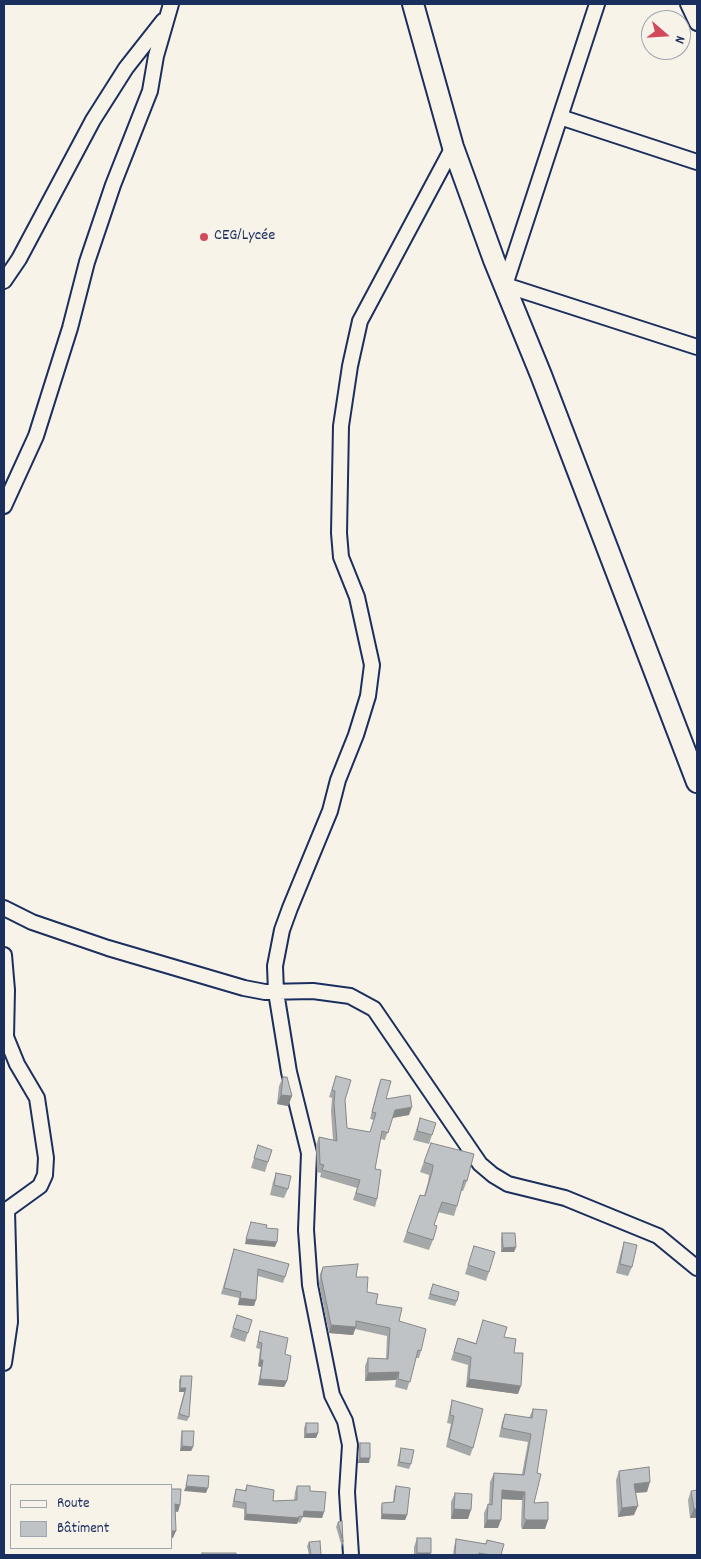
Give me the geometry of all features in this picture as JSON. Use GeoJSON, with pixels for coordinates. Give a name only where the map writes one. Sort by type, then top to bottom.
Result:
{"type":"FeatureCollection","features":[{"type":"Feature","properties":{"kind":"main road"},"geometry":{"type":"LineString","coordinates":[[413,4],[454,147],[505,285],[697,782]]}},
{"type":"Feature","properties":{"kind":"street"},"geometry":{"type":"LineString","coordinates":[[597,4],[505,285],[697,347]]}},
{"type":"Feature","properties":{"kind":"street"},"geometry":{"type":"LineString","coordinates":[[688,4],[697,23]]}},
{"type":"Feature","properties":{"kind":"street"},"geometry":{"type":"LineString","coordinates":[[4,281],[19,259],[93,120],[126,68],[168,10]]}},
{"type":"Feature","properties":{"kind":"street"},"geometry":{"type":"LineString","coordinates":[[4,506],[36,436],[70,328],[87,262],[113,185],[150,91],[168,10]]}},
{"type":"Feature","properties":{"kind":"street"},"geometry":{"type":"LineString","coordinates":[[560,117],[697,162]]}},
{"type":"Feature","properties":{"kind":"street"},"geometry":{"type":"LineString","coordinates":[[351,1555],[347,1492],[350,1445],[345,1420],[332,1395],[310,1285],[306,1230],[309,1153],[288,1072],[276,992],[275,966],[282,930],[330,811],[338,780],[368,696],[372,665],[357,597],[342,557],[339,532],[341,426],[350,366],[360,321],[454,147]]}},
{"type":"Feature","properties":{"kind":"street"},"geometry":{"type":"LineString","coordinates":[[4,908],[32,922],[108,948],[244,988],[276,992],[312,991],[350,996],[374,1009],[480,1164],[493,1175],[508,1184],[566,1198],[658,1236],[697,1268]]}},
{"type":"Feature","properties":{"kind":"street"},"geometry":{"type":"LineString","coordinates":[[4,955],[7,990],[6,1037],[17,1064],[37,1098],[46,1158],[45,1175],[40,1186],[5,1211],[10,1322],[4,1363]]}},
{"type":"Feature","properties":{"kind":"building"},"geometry":{"type":"Polygon","coordinates":[[[336,1076],[351,1080],[345,1100],[347,1128],[370,1132],[376,1113],[372,1112],[381,1079],[391,1081],[386,1099],[410,1095],[412,1107],[395,1110],[388,1133],[382,1131],[375,1169],[381,1170],[377,1199],[356,1193],[360,1180],[322,1170],[324,1165],[320,1164],[319,1137],[337,1141],[335,1091],[332,1090],[336,1076]]]}},
{"type":"Feature","properties":{"kind":"building"},"geometry":{"type":"Polygon","coordinates":[[[283,1077],[287,1077],[292,1096],[281,1095],[283,1077]]]}},
{"type":"Feature","properties":{"kind":"building"},"geometry":{"type":"Polygon","coordinates":[[[420,1118],[436,1123],[432,1135],[417,1131],[420,1118]]]}},
{"type":"Feature","properties":{"kind":"building"},"geometry":{"type":"Polygon","coordinates":[[[431,1143],[474,1154],[467,1181],[464,1180],[457,1206],[442,1202],[434,1225],[437,1226],[433,1240],[407,1232],[420,1195],[425,1196],[432,1172],[433,1165],[424,1162],[431,1143]]]}},
{"type":"Feature","properties":{"kind":"building"},"geometry":{"type":"Polygon","coordinates":[[[258,1145],[272,1150],[268,1162],[254,1158],[258,1145]]]}},
{"type":"Feature","properties":{"kind":"building"},"geometry":{"type":"Polygon","coordinates":[[[276,1173],[291,1176],[288,1189],[274,1185],[276,1173]]]}},
{"type":"Feature","properties":{"kind":"building"},"geometry":{"type":"Polygon","coordinates":[[[251,1222],[267,1225],[266,1228],[278,1229],[277,1242],[246,1239],[251,1222]]]}},
{"type":"Feature","properties":{"kind":"building"},"geometry":{"type":"Polygon","coordinates":[[[502,1233],[515,1233],[516,1247],[503,1248],[502,1233]]]}},
{"type":"Feature","properties":{"kind":"building"},"geometry":{"type":"Polygon","coordinates":[[[624,1242],[637,1245],[632,1267],[620,1264],[624,1242]]]}},
{"type":"Feature","properties":{"kind":"building"},"geometry":{"type":"Polygon","coordinates":[[[474,1246],[495,1252],[489,1272],[468,1265],[474,1246]]]}},
{"type":"Feature","properties":{"kind":"building"},"geometry":{"type":"Polygon","coordinates":[[[234,1249],[289,1264],[285,1277],[258,1269],[256,1300],[240,1298],[241,1292],[224,1288],[234,1249]]]}},
{"type":"Feature","properties":{"kind":"building"},"geometry":{"type":"Polygon","coordinates":[[[358,1264],[356,1277],[368,1277],[367,1292],[378,1294],[376,1304],[402,1308],[399,1321],[426,1329],[421,1351],[418,1350],[410,1382],[398,1379],[399,1372],[368,1373],[368,1358],[388,1359],[390,1328],[356,1321],[356,1327],[331,1325],[321,1276],[323,1267],[358,1264]]]}},
{"type":"Feature","properties":{"kind":"building"},"geometry":{"type":"Polygon","coordinates":[[[433,1284],[459,1292],[457,1301],[430,1294],[433,1284]]]}},
{"type":"Feature","properties":{"kind":"building"},"geometry":{"type":"Polygon","coordinates":[[[237,1315],[252,1320],[248,1333],[233,1328],[237,1315]]]}},
{"type":"Feature","properties":{"kind":"building"},"geometry":{"type":"Polygon","coordinates":[[[483,1320],[507,1327],[504,1337],[516,1339],[514,1353],[523,1353],[521,1386],[469,1379],[471,1357],[454,1352],[458,1338],[476,1344],[483,1320]]]}},
{"type":"Feature","properties":{"kind":"building"},"geometry":{"type":"Polygon","coordinates":[[[260,1331],[288,1338],[285,1354],[291,1356],[287,1381],[260,1379],[263,1360],[260,1360],[262,1343],[258,1342],[260,1331]]]}},
{"type":"Feature","properties":{"kind":"building"},"geometry":{"type":"Polygon","coordinates":[[[181,1376],[192,1376],[189,1417],[179,1414],[186,1388],[180,1388],[181,1376]]]}},
{"type":"Feature","properties":{"kind":"building"},"geometry":{"type":"Polygon","coordinates":[[[452,1400],[483,1409],[473,1448],[449,1439],[454,1416],[450,1415],[452,1400]]]}},
{"type":"Feature","properties":{"kind":"building"},"geometry":{"type":"Polygon","coordinates":[[[533,1409],[547,1410],[537,1473],[541,1474],[534,1503],[548,1502],[548,1520],[526,1520],[524,1517],[525,1492],[502,1490],[501,1520],[487,1520],[488,1504],[492,1505],[494,1473],[524,1475],[531,1434],[502,1428],[505,1414],[532,1418],[533,1409]]]}},
{"type":"Feature","properties":{"kind":"building"},"geometry":{"type":"Polygon","coordinates":[[[306,1423],[318,1423],[318,1433],[306,1434],[306,1423]]]}},
{"type":"Feature","properties":{"kind":"building"},"geometry":{"type":"Polygon","coordinates":[[[182,1431],[194,1431],[193,1447],[182,1446],[182,1431]]]}},
{"type":"Feature","properties":{"kind":"building"},"geometry":{"type":"Polygon","coordinates":[[[360,1443],[370,1443],[370,1458],[360,1458],[360,1443]]]}},
{"type":"Feature","properties":{"kind":"building"},"geometry":{"type":"Polygon","coordinates":[[[401,1448],[414,1450],[411,1464],[399,1462],[401,1448]]]}},
{"type":"Feature","properties":{"kind":"building"},"geometry":{"type":"Polygon","coordinates":[[[649,1467],[650,1482],[634,1484],[638,1506],[622,1508],[619,1471],[649,1467]]]}},
{"type":"Feature","properties":{"kind":"building"},"geometry":{"type":"Polygon","coordinates":[[[188,1475],[209,1476],[208,1488],[186,1486],[188,1475]]]}},
{"type":"Feature","properties":{"kind":"building"},"geometry":{"type":"Polygon","coordinates":[[[247,1485],[274,1490],[273,1501],[297,1500],[297,1486],[310,1486],[310,1491],[326,1492],[324,1512],[304,1511],[303,1517],[299,1516],[299,1518],[246,1514],[246,1503],[234,1501],[236,1489],[246,1491],[247,1485]]]}},
{"type":"Feature","properties":{"kind":"building"},"geometry":{"type":"Polygon","coordinates":[[[396,1486],[410,1488],[407,1515],[382,1514],[382,1503],[394,1502],[396,1486]]]}},
{"type":"Feature","properties":{"kind":"building"},"geometry":{"type":"Polygon","coordinates":[[[172,1489],[181,1489],[180,1505],[175,1504],[176,1531],[172,1531],[172,1489]]]}},
{"type":"Feature","properties":{"kind":"building"},"geometry":{"type":"Polygon","coordinates":[[[697,1490],[697,1509],[694,1509],[691,1491],[697,1490]]]}},
{"type":"Feature","properties":{"kind":"building"},"geometry":{"type":"Polygon","coordinates":[[[455,1493],[472,1494],[471,1510],[454,1509],[455,1493]]]}},
{"type":"Feature","properties":{"kind":"building"},"geometry":{"type":"Polygon","coordinates":[[[342,1521],[343,1542],[338,1522],[342,1521]]]}},
{"type":"Feature","properties":{"kind":"building"},"geometry":{"type":"Polygon","coordinates":[[[417,1538],[431,1538],[431,1553],[417,1553],[417,1538]]]}},
{"type":"Feature","properties":{"kind":"building"},"geometry":{"type":"Polygon","coordinates":[[[456,1539],[486,1544],[487,1540],[504,1544],[501,1555],[479,1553],[479,1555],[455,1555],[456,1539]]]}},
{"type":"Feature","properties":{"kind":"building"},"geometry":{"type":"Polygon","coordinates":[[[320,1541],[321,1555],[311,1555],[309,1542],[320,1541]]]}},
{"type":"Feature","properties":{"kind":"building"},"geometry":{"type":"Polygon","coordinates":[[[202,1553],[236,1553],[236,1555],[202,1555],[202,1553]]]}},
{"type":"Feature","properties":{"kind":"place","name":"CEG/Lycée"},"geometry":{"type":"Point","coordinates":[204,237]}}]}
